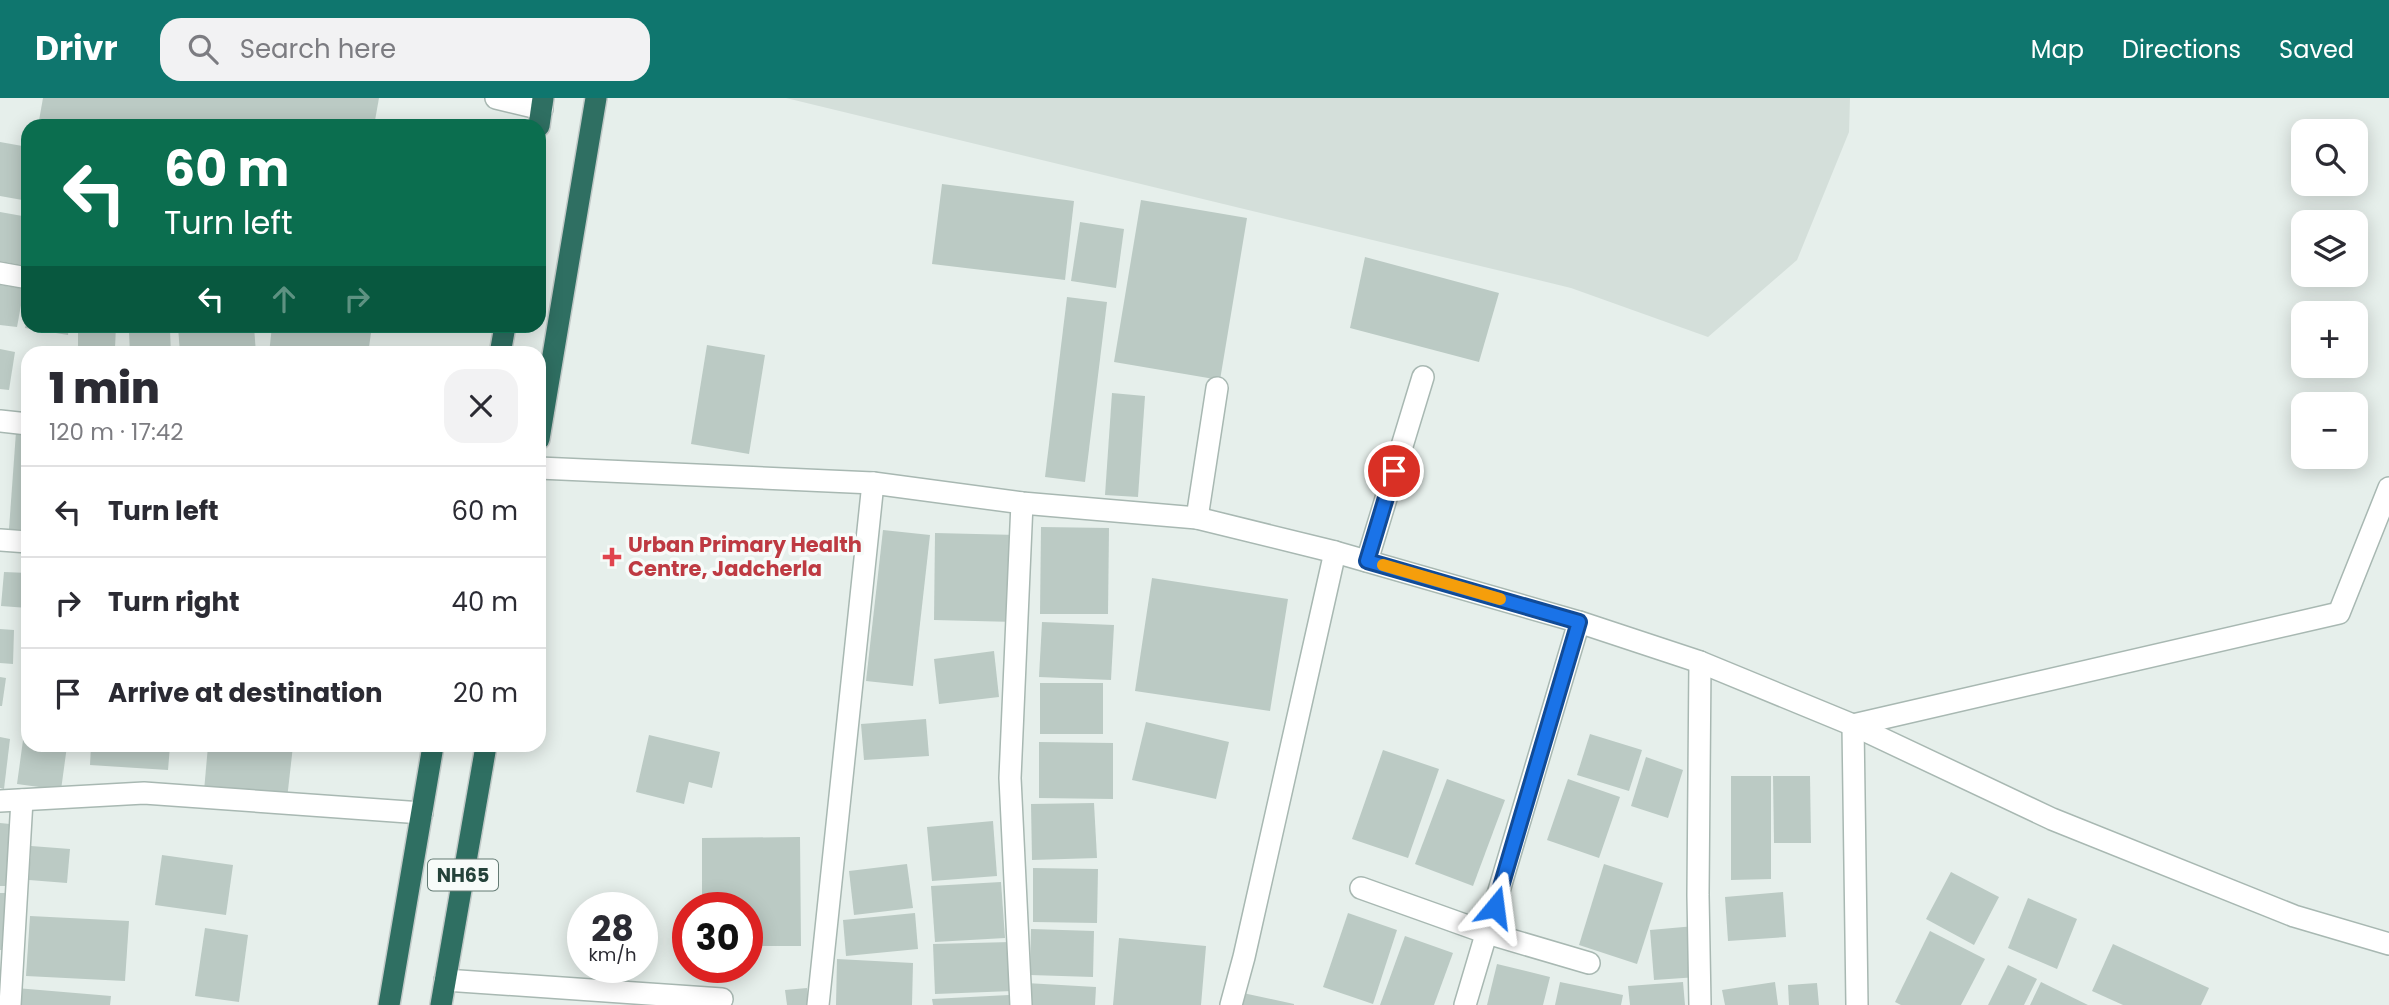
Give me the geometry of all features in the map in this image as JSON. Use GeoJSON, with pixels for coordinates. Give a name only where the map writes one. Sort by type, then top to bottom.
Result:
{"type":"FeatureCollection","features":[{"type":"Feature","properties":{"kind":"highway"},"geometry":{"type":"LineString","coordinates":[[546,397],[596,98]]}},
{"type":"Feature","properties":{"kind":"highway","name":"NH65"},"geometry":{"type":"LineString","coordinates":[[389,1005],[432,752]]}},
{"type":"Feature","properties":{"kind":"highway","name":"NH65"},"geometry":{"type":"LineString","coordinates":[[441,1005],[485,752]]}},
{"type":"Feature","properties":{"kind":"street"},"geometry":{"type":"LineString","coordinates":[[496,98],[541,111]]}},
{"type":"Feature","properties":{"kind":"street"},"geometry":{"type":"LineString","coordinates":[[0,273],[21,277]]}},
{"type":"Feature","properties":{"kind":"street"},"geometry":{"type":"LineString","coordinates":[[1367,561],[1423,377]]}},
{"type":"Feature","properties":{"kind":"street"},"geometry":{"type":"LineString","coordinates":[[1197,518],[1217,388]]}},
{"type":"Feature","properties":{"kind":"street"},"geometry":{"type":"LineString","coordinates":[[0,421],[21,423]]}},
{"type":"Feature","properties":{"kind":"street"},"geometry":{"type":"LineString","coordinates":[[546,468],[873,483],[1021,503],[1197,518],[1335,552],[1579,622],[1700,662],[1853,725],[2065,824],[2294,916],[2389,944]]}},
{"type":"Feature","properties":{"kind":"street"},"geometry":{"type":"LineString","coordinates":[[818,1005],[873,483]]}},
{"type":"Feature","properties":{"kind":"street"},"geometry":{"type":"LineString","coordinates":[[1853,725],[2339,612],[2389,488]]}},
{"type":"Feature","properties":{"kind":"street"},"geometry":{"type":"LineString","coordinates":[[1021,503],[1010,778],[1021,1005]]}},
{"type":"Feature","properties":{"kind":"street"},"geometry":{"type":"LineString","coordinates":[[0,540],[21,542]]}},
{"type":"Feature","properties":{"kind":"street"},"geometry":{"type":"LineString","coordinates":[[1231,1005],[1335,552]]}},
{"type":"Feature","properties":{"kind":"street"},"geometry":{"type":"LineString","coordinates":[[1465,1005],[1579,622]]}},
{"type":"Feature","properties":{"kind":"street"},"geometry":{"type":"LineString","coordinates":[[1700,662],[1700,1005]]}},
{"type":"Feature","properties":{"kind":"street"},"geometry":{"type":"LineString","coordinates":[[1853,725],[1857,1005]]}},
{"type":"Feature","properties":{"kind":"street"},"geometry":{"type":"LineString","coordinates":[[0,801],[144,793],[422,813]]}},
{"type":"Feature","properties":{"kind":"street"},"geometry":{"type":"LineString","coordinates":[[10,1005],[22,800]]}},
{"type":"Feature","properties":{"kind":"street"},"geometry":{"type":"LineString","coordinates":[[1361,888],[1487,933],[1589,963]]}},
{"type":"Feature","properties":{"kind":"street"},"geometry":{"type":"LineString","coordinates":[[445,980],[722,999]]}},
{"type":"Feature","properties":{"kind":"shaded area"},"geometry":{"type":"Polygon","coordinates":[[[786,98],[1850,98],[1849,132],[1797,260],[1708,337],[1571,288],[786,98]]]}},
{"type":"Feature","properties":{"kind":"building"},"geometry":{"type":"Polygon","coordinates":[[[43,98],[379,98],[375,119],[39,119],[43,98]]]}},
{"type":"Feature","properties":{"kind":"building"},"geometry":{"type":"Polygon","coordinates":[[[0,142],[21,146],[21,200],[0,196],[0,142]]]}},
{"type":"Feature","properties":{"kind":"building"},"geometry":{"type":"Polygon","coordinates":[[[942,184],[1074,201],[1065,280],[932,264],[942,184]]]}},
{"type":"Feature","properties":{"kind":"building"},"geometry":{"type":"Polygon","coordinates":[[[1141,200],[1247,218],[1220,380],[1114,362],[1141,200]]]}},
{"type":"Feature","properties":{"kind":"building"},"geometry":{"type":"Polygon","coordinates":[[[0,212],[21,216],[21,265],[0,261],[0,212]]]}},
{"type":"Feature","properties":{"kind":"building"},"geometry":{"type":"Polygon","coordinates":[[[1080,222],[1124,229],[1116,288],[1071,281],[1080,222]]]}},
{"type":"Feature","properties":{"kind":"building"},"geometry":{"type":"Polygon","coordinates":[[[1365,257],[1499,293],[1479,362],[1350,328],[1365,257]]]}},
{"type":"Feature","properties":{"kind":"building"},"geometry":{"type":"Polygon","coordinates":[[[0,285],[21,288],[17,327],[0,325],[0,285]]]}},
{"type":"Feature","properties":{"kind":"building"},"geometry":{"type":"Polygon","coordinates":[[[1067,297],[1107,302],[1085,482],[1045,477],[1067,297]]]}},
{"type":"Feature","properties":{"kind":"building"},"geometry":{"type":"Polygon","coordinates":[[[78,333],[116,333],[115,346],[78,346],[78,333]]]}},
{"type":"Feature","properties":{"kind":"building"},"geometry":{"type":"Polygon","coordinates":[[[129,333],[170,333],[171,346],[130,346],[129,333]]]}},
{"type":"Feature","properties":{"kind":"building"},"geometry":{"type":"Polygon","coordinates":[[[178,333],[254,333],[255,346],[179,346],[178,333]]]}},
{"type":"Feature","properties":{"kind":"building"},"geometry":{"type":"Polygon","coordinates":[[[271,333],[371,333],[369,346],[270,346],[271,333]]]}},
{"type":"Feature","properties":{"kind":"building"},"geometry":{"type":"Polygon","coordinates":[[[707,345],[765,355],[749,454],[691,444],[707,345]]]}},
{"type":"Feature","properties":{"kind":"building"},"geometry":{"type":"Polygon","coordinates":[[[0,349],[15,352],[9,390],[0,389],[0,349]]]}},
{"type":"Feature","properties":{"kind":"building"},"geometry":{"type":"Polygon","coordinates":[[[1112,393],[1145,396],[1138,497],[1105,495],[1112,393]]]}},
{"type":"Feature","properties":{"kind":"building"},"geometry":{"type":"Polygon","coordinates":[[[16,432],[21,432],[21,530],[9,529],[16,432]]]}},
{"type":"Feature","properties":{"kind":"building"},"geometry":{"type":"Polygon","coordinates":[[[1041,527],[1109,528],[1108,614],[1040,614],[1041,527]]]}},
{"type":"Feature","properties":{"kind":"building"},"geometry":{"type":"Polygon","coordinates":[[[883,530],[930,535],[913,686],[866,681],[883,530]]]}},
{"type":"Feature","properties":{"kind":"building"},"geometry":{"type":"Polygon","coordinates":[[[935,533],[1017,535],[1016,622],[934,620],[935,533]]]}},
{"type":"Feature","properties":{"kind":"building"},"geometry":{"type":"Polygon","coordinates":[[[4,572],[21,573],[21,607],[1,606],[4,572]]]}},
{"type":"Feature","properties":{"kind":"building"},"geometry":{"type":"Polygon","coordinates":[[[1152,578],[1288,599],[1270,711],[1135,691],[1152,578]]]}},
{"type":"Feature","properties":{"kind":"building"},"geometry":{"type":"Polygon","coordinates":[[[1042,622],[1114,625],[1111,680],[1039,677],[1042,622]]]}},
{"type":"Feature","properties":{"kind":"building"},"geometry":{"type":"Polygon","coordinates":[[[0,629],[14,630],[13,664],[0,663],[0,629]]]}},
{"type":"Feature","properties":{"kind":"building"},"geometry":{"type":"Polygon","coordinates":[[[994,651],[999,697],[939,704],[934,659],[994,651]]]}},
{"type":"Feature","properties":{"kind":"building"},"geometry":{"type":"Polygon","coordinates":[[[0,677],[6,678],[2,706],[0,706],[0,677]]]}},
{"type":"Feature","properties":{"kind":"building"},"geometry":{"type":"Polygon","coordinates":[[[1040,683],[1103,683],[1103,734],[1040,734],[1040,683]]]}},
{"type":"Feature","properties":{"kind":"building"},"geometry":{"type":"Polygon","coordinates":[[[926,719],[929,756],[864,760],[861,724],[926,719]]]}},
{"type":"Feature","properties":{"kind":"building"},"geometry":{"type":"Polygon","coordinates":[[[1146,722],[1229,742],[1216,799],[1132,780],[1146,722]]]}},
{"type":"Feature","properties":{"kind":"building"},"geometry":{"type":"Polygon","coordinates":[[[1590,734],[1642,750],[1629,791],[1577,775],[1590,734]]]}},
{"type":"Feature","properties":{"kind":"building"},"geometry":{"type":"Polygon","coordinates":[[[649,735],[720,752],[712,788],[689,782],[684,804],[636,792],[649,735]]]}},
{"type":"Feature","properties":{"kind":"building"},"geometry":{"type":"Polygon","coordinates":[[[0,737],[10,739],[4,789],[0,788],[0,737]]]}},
{"type":"Feature","properties":{"kind":"building"},"geometry":{"type":"Polygon","coordinates":[[[1039,742],[1113,743],[1113,799],[1039,798],[1039,742]]]}},
{"type":"Feature","properties":{"kind":"building"},"geometry":{"type":"Polygon","coordinates":[[[1383,750],[1439,769],[1408,858],[1352,839],[1383,750]]]}},
{"type":"Feature","properties":{"kind":"building"},"geometry":{"type":"Polygon","coordinates":[[[21,752],[66,752],[61,790],[17,784],[21,752]]]}},
{"type":"Feature","properties":{"kind":"building"},"geometry":{"type":"Polygon","coordinates":[[[91,752],[170,752],[168,770],[90,765],[91,752]]]}},
{"type":"Feature","properties":{"kind":"building"},"geometry":{"type":"Polygon","coordinates":[[[207,752],[292,752],[287,799],[204,791],[207,752]]]}},
{"type":"Feature","properties":{"kind":"building"},"geometry":{"type":"Polygon","coordinates":[[[1646,757],[1683,770],[1668,818],[1631,806],[1646,757]]]}},
{"type":"Feature","properties":{"kind":"building"},"geometry":{"type":"Polygon","coordinates":[[[1731,776],[1771,776],[1771,879],[1731,880],[1731,776]]]}},
{"type":"Feature","properties":{"kind":"building"},"geometry":{"type":"Polygon","coordinates":[[[1773,776],[1810,776],[1811,843],[1774,843],[1773,776]]]}},
{"type":"Feature","properties":{"kind":"building"},"geometry":{"type":"Polygon","coordinates":[[[1447,779],[1505,800],[1473,886],[1415,864],[1447,779]]]}},
{"type":"Feature","properties":{"kind":"building"},"geometry":{"type":"Polygon","coordinates":[[[1568,779],[1620,797],[1599,858],[1547,840],[1568,779]]]}},
{"type":"Feature","properties":{"kind":"building"},"geometry":{"type":"Polygon","coordinates":[[[1094,803],[1097,858],[1032,860],[1031,804],[1094,803]]]}},
{"type":"Feature","properties":{"kind":"building"},"geometry":{"type":"Polygon","coordinates":[[[993,821],[997,876],[932,881],[927,827],[993,821]]]}},
{"type":"Feature","properties":{"kind":"building"},"geometry":{"type":"Polygon","coordinates":[[[0,823],[10,824],[7,886],[0,886],[0,823]]]}},
{"type":"Feature","properties":{"kind":"building"},"geometry":{"type":"Polygon","coordinates":[[[800,837],[801,946],[763,946],[763,892],[702,892],[702,838],[800,837]]]}},
{"type":"Feature","properties":{"kind":"building"},"geometry":{"type":"Polygon","coordinates":[[[31,846],[70,849],[67,883],[29,880],[31,846]]]}},
{"type":"Feature","properties":{"kind":"building"},"geometry":{"type":"Polygon","coordinates":[[[162,855],[233,865],[226,915],[155,905],[162,855]]]}},
{"type":"Feature","properties":{"kind":"building"},"geometry":{"type":"Polygon","coordinates":[[[907,864],[913,908],[854,915],[849,871],[907,864]]]}},
{"type":"Feature","properties":{"kind":"building"},"geometry":{"type":"Polygon","coordinates":[[[1604,864],[1663,883],[1637,964],[1579,945],[1604,864]]]}},
{"type":"Feature","properties":{"kind":"building"},"geometry":{"type":"Polygon","coordinates":[[[1033,868],[1098,869],[1097,923],[1033,922],[1033,868]]]}},
{"type":"Feature","properties":{"kind":"building"},"geometry":{"type":"Polygon","coordinates":[[[1951,872],[1999,897],[1974,945],[1926,919],[1951,872]]]}},
{"type":"Feature","properties":{"kind":"building"},"geometry":{"type":"Polygon","coordinates":[[[1001,882],[1005,938],[935,942],[931,886],[1001,882]]]}},
{"type":"Feature","properties":{"kind":"building"},"geometry":{"type":"Polygon","coordinates":[[[1783,892],[1786,937],[1728,941],[1725,897],[1783,892]]]}},
{"type":"Feature","properties":{"kind":"building"},"geometry":{"type":"Polygon","coordinates":[[[0,893],[12,893],[11,950],[0,950],[0,893]]]}},
{"type":"Feature","properties":{"kind":"building"},"geometry":{"type":"Polygon","coordinates":[[[2028,898],[2077,919],[2057,969],[2008,948],[2028,898]]]}},
{"type":"Feature","properties":{"kind":"building"},"geometry":{"type":"Polygon","coordinates":[[[915,913],[918,949],[846,956],[843,920],[915,913]]]}},
{"type":"Feature","properties":{"kind":"building"},"geometry":{"type":"Polygon","coordinates":[[[1348,913],[1397,930],[1373,1004],[1323,987],[1348,913]]]}},
{"type":"Feature","properties":{"kind":"building"},"geometry":{"type":"Polygon","coordinates":[[[30,916],[129,921],[125,981],[26,976],[30,916]]]}},
{"type":"Feature","properties":{"kind":"building"},"geometry":{"type":"Polygon","coordinates":[[[1695,926],[1698,977],[1654,980],[1650,930],[1695,926]]]}},
{"type":"Feature","properties":{"kind":"building"},"geometry":{"type":"Polygon","coordinates":[[[205,928],[248,935],[239,1002],[195,996],[205,928]]]}},
{"type":"Feature","properties":{"kind":"building"},"geometry":{"type":"Polygon","coordinates":[[[1031,929],[1094,931],[1093,977],[1030,975],[1031,929]]]}},
{"type":"Feature","properties":{"kind":"building"},"geometry":{"type":"Polygon","coordinates":[[[1930,931],[1985,959],[1961,1005],[1901,1005],[1895,1002],[1930,931]]]}},
{"type":"Feature","properties":{"kind":"building"},"geometry":{"type":"Polygon","coordinates":[[[1405,936],[1453,953],[1434,1005],[1380,1005],[1405,936]]]}},
{"type":"Feature","properties":{"kind":"building"},"geometry":{"type":"Polygon","coordinates":[[[1119,938],[1206,946],[1201,1005],[1113,1005],[1119,938]]]}},
{"type":"Feature","properties":{"kind":"building"},"geometry":{"type":"Polygon","coordinates":[[[1011,942],[1013,991],[935,994],[933,944],[1011,942]]]}},
{"type":"Feature","properties":{"kind":"building"},"geometry":{"type":"Polygon","coordinates":[[[2113,944],[2209,988],[2201,1005],[2123,1005],[2092,991],[2113,944]]]}},
{"type":"Feature","properties":{"kind":"building"},"geometry":{"type":"Polygon","coordinates":[[[837,959],[913,963],[912,1005],[836,1005],[837,959]]]}},
{"type":"Feature","properties":{"kind":"building"},"geometry":{"type":"Polygon","coordinates":[[[1497,964],[1550,977],[1543,1005],[1487,1005],[1497,964]]]}},
{"type":"Feature","properties":{"kind":"building"},"geometry":{"type":"Polygon","coordinates":[[[2008,965],[2037,979],[2024,1005],[1988,1005],[2008,965]]]}},
{"type":"Feature","properties":{"kind":"building"},"geometry":{"type":"Polygon","coordinates":[[[1560,982],[1623,995],[1621,1005],[1555,1005],[1560,982]]]}},
{"type":"Feature","properties":{"kind":"building"},"geometry":{"type":"Polygon","coordinates":[[[1683,982],[1685,1005],[1630,1005],[1628,986],[1683,982]]]}},
{"type":"Feature","properties":{"kind":"building"},"geometry":{"type":"Polygon","coordinates":[[[1775,982],[1778,1005],[1725,1005],[1722,990],[1775,982]]]}},
{"type":"Feature","properties":{"kind":"building"},"geometry":{"type":"Polygon","coordinates":[[[2041,982],[2088,1005],[2030,1005],[2041,982]]]}},
{"type":"Feature","properties":{"kind":"building"},"geometry":{"type":"Polygon","coordinates":[[[1026,983],[1096,987],[1095,1005],[1025,1005],[1026,983]]]}},
{"type":"Feature","properties":{"kind":"building"},"geometry":{"type":"Polygon","coordinates":[[[1817,983],[1819,1005],[1789,1005],[1788,985],[1817,983]]]}},
{"type":"Feature","properties":{"kind":"building"},"geometry":{"type":"Polygon","coordinates":[[[16,988],[111,996],[110,1005],[14,1005],[16,988]]]}},
{"type":"Feature","properties":{"kind":"building"},"geometry":{"type":"Polygon","coordinates":[[[807,988],[809,1005],[787,1005],[785,990],[807,988]]]}},
{"type":"Feature","properties":{"kind":"building"},"geometry":{"type":"Polygon","coordinates":[[[1243,993],[1294,1004],[1294,1005],[1241,1005],[1243,993]]]}},
{"type":"Feature","properties":{"kind":"building"},"geometry":{"type":"Polygon","coordinates":[[[1009,995],[1009,1005],[933,1005],[932,999],[1009,995]]]}},
{"type":"Feature","properties":{"kind":"slow traffic"},"geometry":{"type":"LineString","coordinates":[[1383,565],[1500,599]]}},
{"type":"Feature","properties":{"kind":"place","name":"Urban Primary Health Centre, Jadcherla"},"geometry":{"type":"Point","coordinates":[612,557]}},
{"type":"Feature","properties":{"kind":"route"},"geometry":{"type":"LineString","coordinates":[[1394,471],[1367,561],[1579,622],[1495,907]]}}]}
